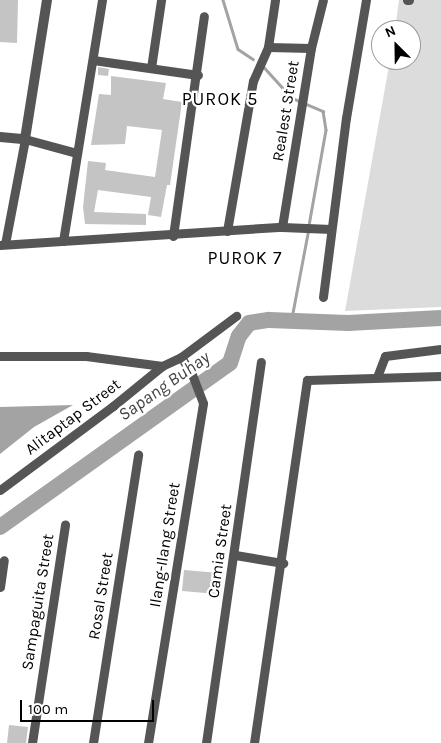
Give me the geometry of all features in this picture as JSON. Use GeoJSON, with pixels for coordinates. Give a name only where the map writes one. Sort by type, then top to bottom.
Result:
{"type":"FeatureCollection","features":[{"type":"Feature","properties":{"kind":"street"},"geometry":{"type":"LineString","coordinates":[[46,0],[24,138],[3,245],[173,236],[282,227],[331,229]]}},
{"type":"Feature","properties":{"kind":"street"},"geometry":{"type":"LineString","coordinates":[[62,241],[102,0]]}},
{"type":"Feature","properties":{"kind":"street"},"geometry":{"type":"LineString","coordinates":[[151,68],[161,0]]}},
{"type":"Feature","properties":{"kind":"street"},"geometry":{"type":"LineString","coordinates":[[227,231],[253,82],[268,47],[275,0]]}},
{"type":"Feature","properties":{"kind":"street","name":"Realest Street"},"geometry":{"type":"LineString","coordinates":[[282,227],[311,48],[323,0]]}},
{"type":"Feature","properties":{"kind":"street"},"geometry":{"type":"LineString","coordinates":[[323,297],[331,229],[366,0]]}},
{"type":"Feature","properties":{"kind":"street"},"geometry":{"type":"LineString","coordinates":[[173,236],[198,75],[204,16]]}},
{"type":"Feature","properties":{"kind":"street"},"geometry":{"type":"LineString","coordinates":[[268,47],[311,48]]}},
{"type":"Feature","properties":{"kind":"street"},"geometry":{"type":"LineString","coordinates":[[92,60],[198,75]]}},
{"type":"Feature","properties":{"kind":"street"},"geometry":{"type":"LineString","coordinates":[[0,137],[24,138],[77,153]]}},
{"type":"Feature","properties":{"kind":"street","name":"Alitaptap Street"},"geometry":{"type":"LineString","coordinates":[[0,490],[113,406],[162,366],[181,357],[236,316]]}},
{"type":"Feature","properties":{"kind":"street"},"geometry":{"type":"LineString","coordinates":[[377,377],[385,356],[441,349]]}},
{"type":"Feature","properties":{"kind":"street","name":"Alitaptap Street"},"geometry":{"type":"LineString","coordinates":[[0,356],[86,356],[162,366]]}},
{"type":"Feature","properties":{"kind":"street","name":"Ilang-Ilang Street"},"geometry":{"type":"LineString","coordinates":[[148,743],[200,426],[201,395],[181,357]]}},
{"type":"Feature","properties":{"kind":"street","name":"Camia Street"},"geometry":{"type":"LineString","coordinates":[[206,743],[235,555],[261,362]]}},
{"type":"Feature","properties":{"kind":"street"},"geometry":{"type":"LineString","coordinates":[[254,743],[283,563],[307,380],[441,376]]}},
{"type":"Feature","properties":{"kind":"street","name":"Rosal Street"},"geometry":{"type":"LineString","coordinates":[[93,743],[138,454]]}},
{"type":"Feature","properties":{"kind":"street","name":"Sampaguita Street"},"geometry":{"type":"LineString","coordinates":[[32,743],[65,524]]}},
{"type":"Feature","properties":{"kind":"street"},"geometry":{"type":"LineString","coordinates":[[235,555],[283,563]]}},
{"type":"Feature","properties":{"kind":"street"},"geometry":{"type":"LineString","coordinates":[[0,587],[4,560]]}},
{"type":"Feature","properties":{"kind":"shaded area"},"geometry":{"type":"Polygon","coordinates":[[[399,0],[441,0],[441,307],[345,311],[388,70],[421,70],[421,20],[396,20],[399,0]]]}},
{"type":"Feature","properties":{"kind":"shaded area"},"geometry":{"type":"Polygon","coordinates":[[[73,405],[34,427],[0,454],[0,407],[73,405]]]}},
{"type":"Feature","properties":{"kind":"building"},"geometry":{"type":"Polygon","coordinates":[[[0,0],[18,0],[17,43],[0,42],[0,0]]]}},
{"type":"Feature","properties":{"kind":"building"},"geometry":{"type":"Polygon","coordinates":[[[98,67],[109,69],[108,76],[98,75],[98,67]]]}},
{"type":"Feature","properties":{"kind":"building"},"geometry":{"type":"Polygon","coordinates":[[[111,76],[166,83],[163,99],[182,102],[170,185],[167,185],[161,217],[148,215],[151,197],[98,190],[94,212],[146,214],[146,225],[85,224],[83,207],[88,161],[106,163],[105,170],[155,177],[162,130],[127,126],[125,144],[91,145],[99,94],[111,95],[111,76]]]}},
{"type":"Feature","properties":{"kind":"building"},"geometry":{"type":"Polygon","coordinates":[[[184,570],[219,573],[217,594],[182,591],[184,570]]]}},
{"type":"Feature","properties":{"kind":"building"},"geometry":{"type":"Polygon","coordinates":[[[9,725],[28,727],[26,743],[7,743],[9,725]]]}},
{"type":"Feature","properties":{"kind":"waterway"},"geometry":{"type":"LineString","coordinates":[[223,0],[238,49],[253,59]]}},
{"type":"Feature","properties":{"kind":"waterway"},"geometry":{"type":"LineString","coordinates":[[263,66],[292,98],[323,111],[326,130],[309,225]]}},
{"type":"Feature","properties":{"kind":"waterway"},"geometry":{"type":"LineString","coordinates":[[291,321],[308,231]]}},
{"type":"Feature","properties":{"kind":"waterway","name":"Sapang Buhay"},"geometry":{"type":"LineString","coordinates":[[0,527],[230,363],[239,336],[249,323],[269,320],[348,323],[441,318]]}},
{"type":"Feature","properties":{"kind":"district","name":"PUROK 5"},"geometry":{"type":"Point","coordinates":[220,99]}},
{"type":"Feature","properties":{"kind":"district","name":"PUROK 7"},"geometry":{"type":"Point","coordinates":[245,258]}}]}
